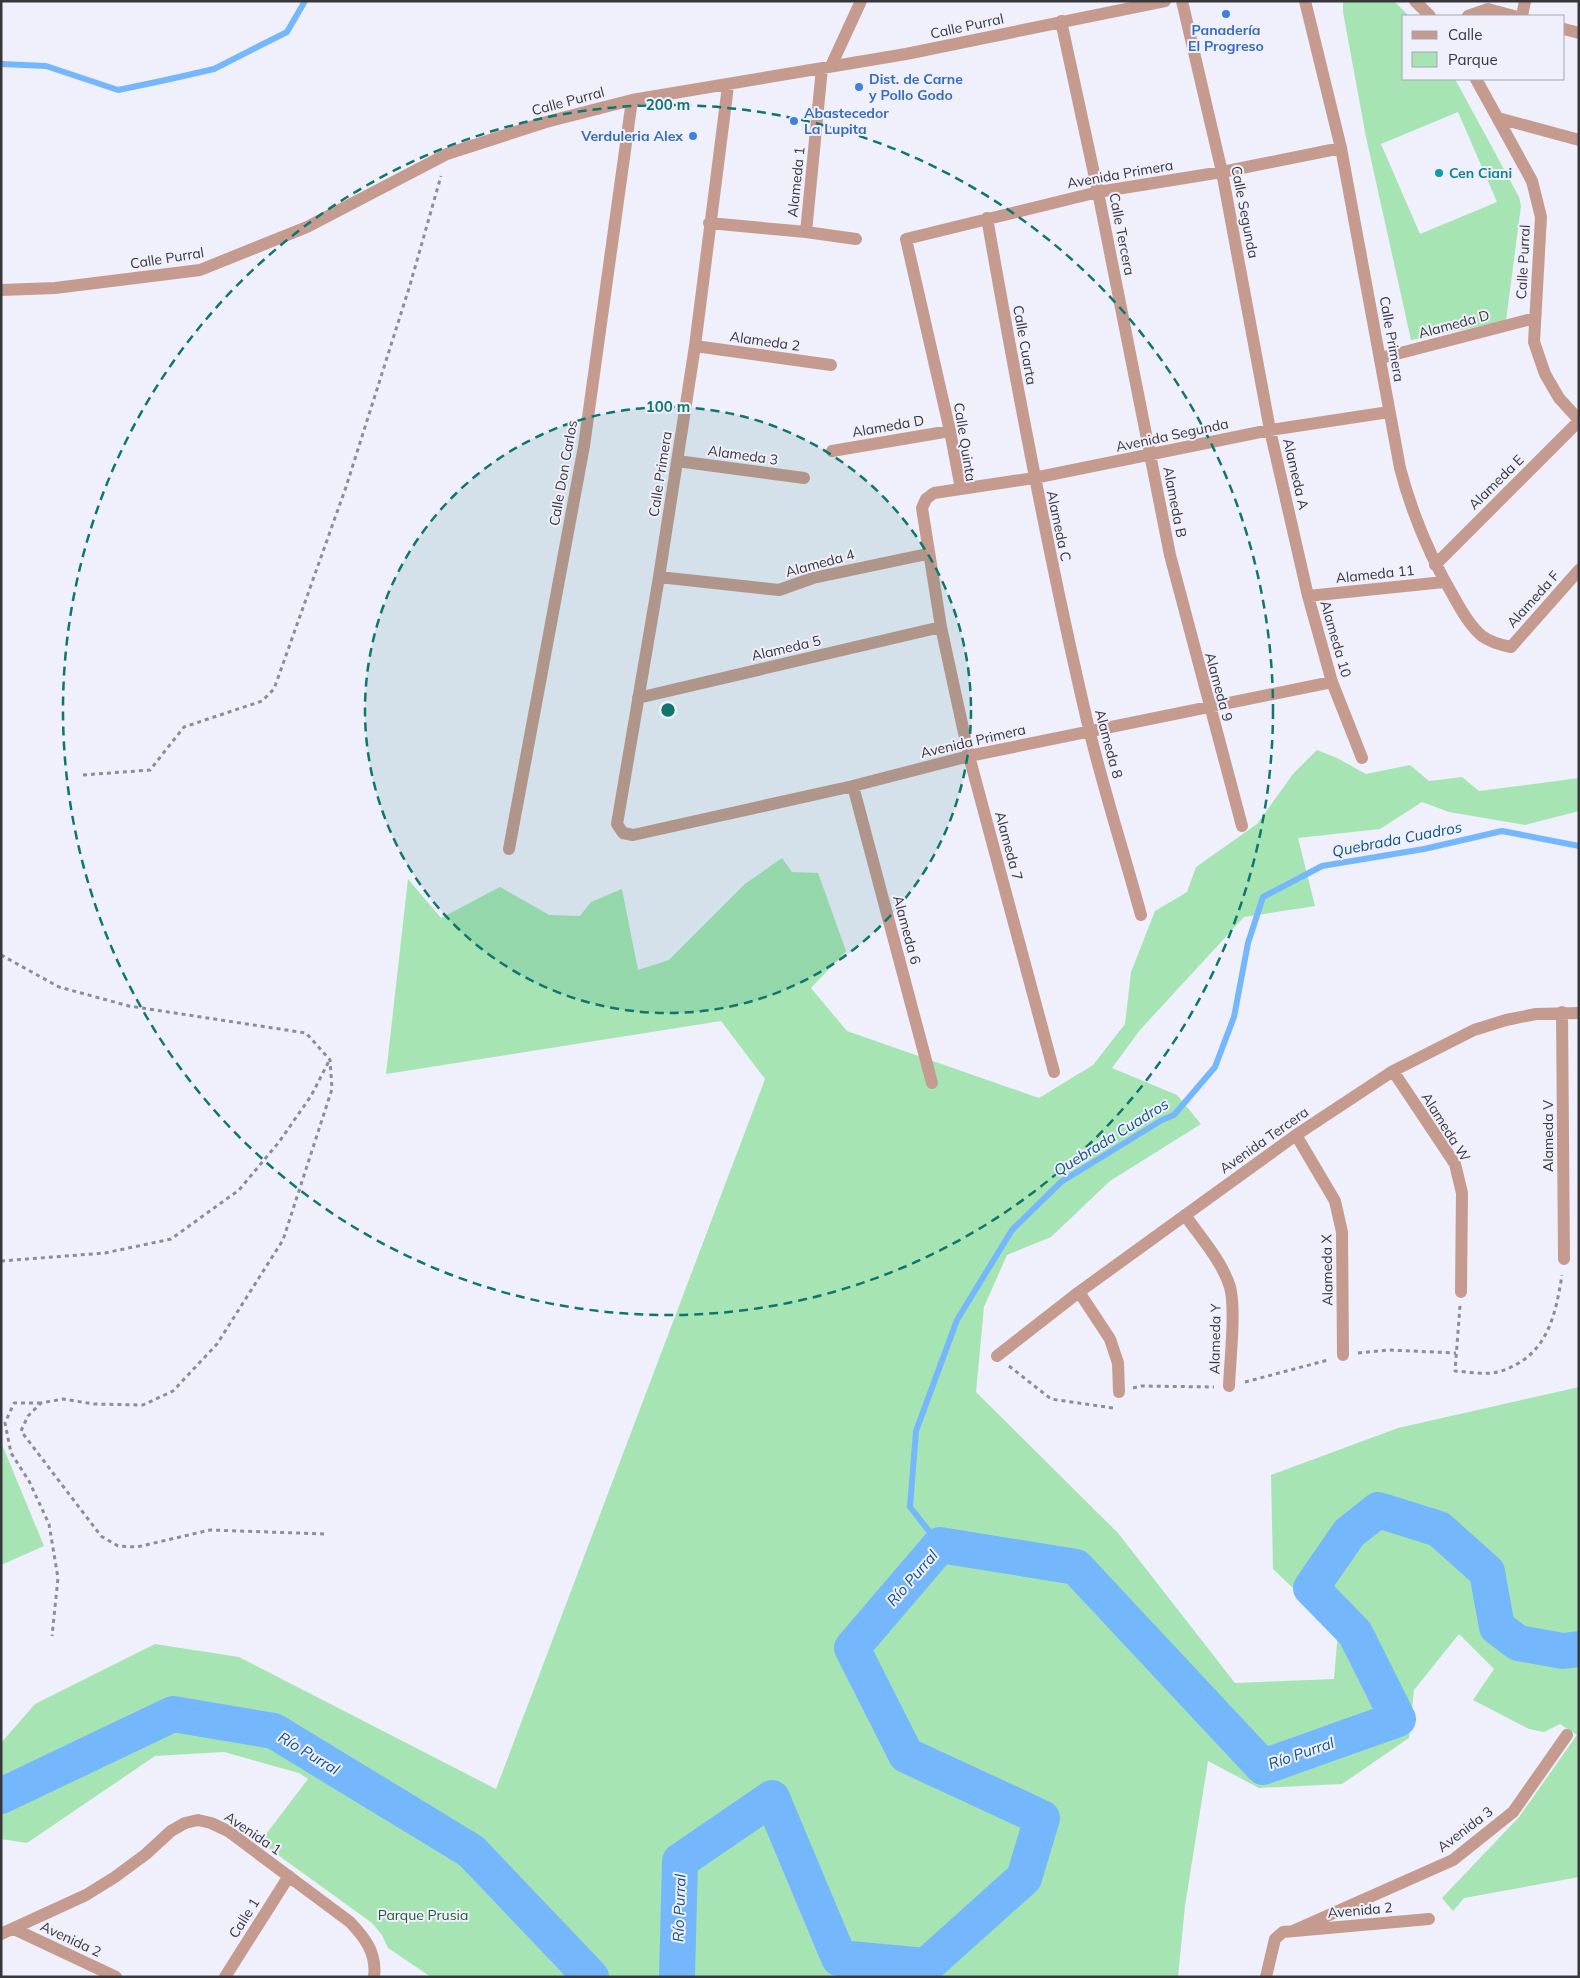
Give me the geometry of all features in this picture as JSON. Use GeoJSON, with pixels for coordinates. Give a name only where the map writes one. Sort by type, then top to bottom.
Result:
{"type":"FeatureCollection","features":[{"type":"Feature","properties":{"kind":"street","name":"Alameda 1"},"geometry":{"type":"LineString","coordinates":[[709,223],[806,232],[827,67],[861,1]]}},
{"type":"Feature","properties":{"kind":"street","name":"Calle Purral"},"geometry":{"type":"LineString","coordinates":[[1,290],[55,288],[200,270],[306,228],[448,154],[546,122],[632,100],[728,86],[906,54],[1165,1]]}},
{"type":"Feature","properties":{"kind":"street","name":"Calle Segunda"},"geometry":{"type":"LineString","coordinates":[[1182,1],[1222,172],[1270,430]]}},
{"type":"Feature","properties":{"kind":"street","name":"Calle Primera"},"geometry":{"type":"LineString","coordinates":[[1305,1],[1340,148],[1409,504],[1435,565],[1466,618],[1482,636],[1501,645],[1511,647]]}},
{"type":"Feature","properties":{"kind":"street"},"geometry":{"type":"LineString","coordinates":[[1415,1],[1429,15]]}},
{"type":"Feature","properties":{"kind":"street"},"geometry":{"type":"LineString","coordinates":[[1522,15],[1525,1]]}},
{"type":"Feature","properties":{"kind":"street"},"geometry":{"type":"LineString","coordinates":[[1471,15],[1488,9],[1510,15]]}},
{"type":"Feature","properties":{"kind":"street","name":"Calle Tercera"},"geometry":{"type":"LineString","coordinates":[[1061,21],[1098,192],[1150,454]]}},
{"type":"Feature","properties":{"kind":"street"},"geometry":{"type":"LineString","coordinates":[[1565,30],[1579,33]]}},
{"type":"Feature","properties":{"kind":"street","name":"Calle Purral"},"geometry":{"type":"LineString","coordinates":[[1477,80],[1532,181],[1541,217],[1534,342],[1544,374],[1559,398],[1579,420]]}},
{"type":"Feature","properties":{"kind":"street","name":"Calle Primera"},"geometry":{"type":"LineString","coordinates":[[623,833],[617,824],[677,460],[728,86]]}},
{"type":"Feature","properties":{"kind":"street","name":"Calle Don Carlos"},"geometry":{"type":"LineString","coordinates":[[509,849],[584,446],[632,100]]}},
{"type":"Feature","properties":{"kind":"street"},"geometry":{"type":"LineString","coordinates":[[1498,118],[1579,140]]}},
{"type":"Feature","properties":{"kind":"street","name":"Avenida Primera"},"geometry":{"type":"LineString","coordinates":[[906,240],[987,218],[1098,192],[1222,172],[1340,148]]}},
{"type":"Feature","properties":{"kind":"street","name":"Calle Cuarta"},"geometry":{"type":"LineString","coordinates":[[987,218],[1034,478]]}},
{"type":"Feature","properties":{"kind":"street"},"geometry":{"type":"LineString","coordinates":[[806,232],[856,240]]}},
{"type":"Feature","properties":{"kind":"street","name":"Calle Quinta"},"geometry":{"type":"LineString","coordinates":[[906,240],[950,431],[961,489],[934,493],[926,499],[922,508],[941,627]]}},
{"type":"Feature","properties":{"kind":"street","name":"Alameda D"},"geometry":{"type":"LineString","coordinates":[[1381,358],[1535,318]]}},
{"type":"Feature","properties":{"kind":"street","name":"Alameda 2"},"geometry":{"type":"LineString","coordinates":[[694,346],[831,365]]}},
{"type":"Feature","properties":{"kind":"street","name":"Avenida Segunda"},"geometry":{"type":"LineString","coordinates":[[961,489],[1034,478],[1270,430],[1390,412]]}},
{"type":"Feature","properties":{"kind":"street","name":"Alameda E"},"geometry":{"type":"LineString","coordinates":[[1435,565],[1579,420]]}},
{"type":"Feature","properties":{"kind":"street","name":"Alameda A"},"geometry":{"type":"LineString","coordinates":[[1270,430],[1293,524]]}},
{"type":"Feature","properties":{"kind":"street","name":"Alameda D"},"geometry":{"type":"LineString","coordinates":[[832,451],[950,431]]}},
{"type":"Feature","properties":{"kind":"street","name":"Alameda B"},"geometry":{"type":"LineString","coordinates":[[1150,454],[1170,555]]}},
{"type":"Feature","properties":{"kind":"street","name":"Alameda 3"},"geometry":{"type":"LineString","coordinates":[[677,460],[804,478]]}},
{"type":"Feature","properties":{"kind":"street","name":"Alameda C"},"geometry":{"type":"LineString","coordinates":[[1034,478],[1055,580]]}},
{"type":"Feature","properties":{"kind":"street","name":"Alameda 10"},"geometry":{"type":"LineString","coordinates":[[1293,524],[1308,596],[1332,682],[1362,758]]}},
{"type":"Feature","properties":{"kind":"street","name":"Alameda 4"},"geometry":{"type":"LineString","coordinates":[[659,577],[779,590],[812,578],[928,554]]}},
{"type":"Feature","properties":{"kind":"street","name":"Alameda 9"},"geometry":{"type":"LineString","coordinates":[[1170,555],[1208,706],[1242,826]]}},
{"type":"Feature","properties":{"kind":"street","name":"Alameda F"},"geometry":{"type":"LineString","coordinates":[[1511,647],[1579,570]]}},
{"type":"Feature","properties":{"kind":"street","name":"Alameda 8"},"geometry":{"type":"LineString","coordinates":[[1055,580],[1090,732],[1141,915]]}},
{"type":"Feature","properties":{"kind":"street","name":"Alameda 11"},"geometry":{"type":"LineString","coordinates":[[1308,596],[1444,582]]}},
{"type":"Feature","properties":{"kind":"street","name":"Alameda 5"},"geometry":{"type":"LineString","coordinates":[[638,698],[941,627]]}},
{"type":"Feature","properties":{"kind":"street","name":"Alameda 7"},"geometry":{"type":"LineString","coordinates":[[941,627],[969,756],[1054,1072]]}},
{"type":"Feature","properties":{"kind":"street","name":"Avenida Primera"},"geometry":{"type":"LineString","coordinates":[[623,833],[633,835],[853,786],[969,756],[1332,682]]}},
{"type":"Feature","properties":{"kind":"street","name":"Alameda 6"},"geometry":{"type":"LineString","coordinates":[[853,786],[932,1083]]}},
{"type":"Feature","properties":{"kind":"street","name":"Alameda V"},"geometry":{"type":"LineString","coordinates":[[1562,1012],[1564,1259]]}},
{"type":"Feature","properties":{"kind":"street","name":"Avenida Tercera"},"geometry":{"type":"LineString","coordinates":[[997,1356],[1079,1292],[1296,1135],[1393,1071],[1474,1030],[1506,1020],[1536,1014],[1579,1013]]}},
{"type":"Feature","properties":{"kind":"street","name":"Alameda W"},"geometry":{"type":"LineString","coordinates":[[1393,1071],[1455,1164],[1462,1194],[1461,1292]]}},
{"type":"Feature","properties":{"kind":"street","name":"Alameda X"},"geometry":{"type":"LineString","coordinates":[[1296,1135],[1335,1201],[1342,1232],[1343,1355]]}},
{"type":"Feature","properties":{"kind":"street","name":"Alameda Y"},"geometry":{"type":"LineString","coordinates":[[1186,1215],[1219,1264],[1230,1288],[1232,1323],[1229,1386]]}},
{"type":"Feature","properties":{"kind":"street"},"geometry":{"type":"LineString","coordinates":[[1079,1292],[1110,1338],[1118,1363],[1119,1392]]}},
{"type":"Feature","properties":{"kind":"street","name":"Avenida 3"},"geometry":{"type":"LineString","coordinates":[[1266,1977],[1275,1939],[1283,1932],[1293,1931],[1453,1860],[1513,1812],[1566,1735]]}},
{"type":"Feature","properties":{"kind":"street","name":"Avenida 1"},"geometry":{"type":"LineString","coordinates":[[1,1934],[86,1895],[146,1854],[171,1831],[185,1823],[198,1820],[211,1823],[228,1831],[350,1922],[364,1938],[372,1953],[374,1977]]}},
{"type":"Feature","properties":{"kind":"street","name":"Calle 1"},"geometry":{"type":"LineString","coordinates":[[225,1977],[289,1876]]}},
{"type":"Feature","properties":{"kind":"street","name":"Avenida 2"},"geometry":{"type":"LineString","coordinates":[[1293,1931],[1429,1919]]}},
{"type":"Feature","properties":{"kind":"street","name":"Avenida 2"},"geometry":{"type":"LineString","coordinates":[[14,1929],[116,1977]]}},
{"type":"Feature","properties":{"kind":"path"},"geometry":{"type":"LineString","coordinates":[[83,775],[150,770],[184,727],[262,701],[274,690],[346,487],[410,285],[448,154]]}},
{"type":"Feature","properties":{"kind":"path"},"geometry":{"type":"LineString","coordinates":[[1,955],[59,987],[128,1006],[306,1032],[330,1060],[332,1089],[283,1240],[217,1344],[203,1361],[174,1391],[143,1405],[94,1404],[63,1398],[41,1403],[14,1403],[5,1423],[11,1453],[29,1481],[50,1524],[58,1578],[52,1636]]}},
{"type":"Feature","properties":{"kind":"path"},"geometry":{"type":"LineString","coordinates":[[1,1261],[105,1253],[171,1239],[239,1190],[279,1142],[311,1096],[330,1060]]}},
{"type":"Feature","properties":{"kind":"path"},"geometry":{"type":"LineString","coordinates":[[1461,1292],[1455,1371],[1497,1372],[1530,1357],[1548,1332],[1558,1302],[1564,1259]]}},
{"type":"Feature","properties":{"kind":"path"},"geometry":{"type":"LineString","coordinates":[[41,1403],[28,1416],[21,1431],[101,1536],[118,1546],[136,1546],[210,1530],[326,1534]]}},
{"type":"Feature","properties":{"kind":"green space"},"geometry":{"type":"Polygon","coordinates":[[[1343,1],[1394,1],[1408,15],[1402,15],[1402,80],[1456,80],[1519,197],[1521,206],[1506,321],[1411,340],[1366,137],[1343,12],[1343,1]],[[1458,112],[1381,144],[1420,234],[1497,202],[1458,112]]]}},
{"type":"Feature","properties":{"kind":"green space","name":"Parque Prusia"},"geometry":{"type":"Polygon","coordinates":[[[1317,750],[1337,758],[1366,774],[1410,765],[1429,781],[1462,777],[1479,791],[1579,778],[1579,811],[1525,825],[1449,812],[1422,802],[1380,829],[1298,838],[1315,906],[1244,917],[1140,1030],[1112,1068],[1177,1095],[1201,1124],[1110,1181],[1051,1237],[1007,1255],[984,1307],[976,1392],[1118,1533],[1235,1683],[1334,1679],[1338,1631],[1273,1569],[1271,1475],[1398,1428],[1579,1387],[1579,1877],[1464,1898],[1453,1911],[1442,1898],[1519,1817],[1577,1735],[1560,1724],[1544,1732],[1529,1729],[1473,1700],[1494,1669],[1459,1634],[1414,1690],[1409,1738],[1342,1784],[1259,1788],[1208,1761],[1185,1906],[1178,1977],[431,1977],[388,1948],[382,1935],[372,1923],[260,1842],[308,1779],[299,1773],[224,1752],[155,1756],[27,1843],[1,1839],[1,1743],[35,1704],[155,1644],[239,1657],[496,1789],[765,1079],[721,1021],[386,1074],[408,879],[441,918],[500,887],[549,915],[580,916],[591,902],[622,889],[638,970],[669,960],[745,884],[782,858],[792,872],[818,873],[846,951],[811,988],[847,1031],[1039,1098],[1093,1065],[1125,1024],[1131,972],[1155,911],[1187,892],[1196,867],[1257,824],[1293,774],[1317,750]]]}},
{"type":"Feature","properties":{"kind":"green space"},"geometry":{"type":"Polygon","coordinates":[[[1,1442],[44,1546],[1,1565],[1,1442]]]}},
{"type":"Feature","properties":{"kind":"waterway"},"geometry":{"type":"LineString","coordinates":[[1,64],[46,66],[118,90],[214,69],[287,32],[305,1]]}},
{"type":"Feature","properties":{"kind":"waterway","name":"Quebrada Cuadros"},"geometry":{"type":"LineString","coordinates":[[940,1545],[910,1507],[916,1431],[957,1320],[1012,1230],[1061,1182],[1162,1120],[1174,1115],[1215,1067],[1234,1017],[1248,943],[1263,897],[1322,866],[1424,849],[1502,831],[1579,846]]}},
{"type":"Feature","properties":{"kind":"waterway","name":"Quebrada Cuadros"},"geometry":{"type":"LineString","coordinates":[[677,1977],[680,1861],[772,1798],[839,1958],[926,1966],[1024,1878],[1042,1818],[906,1755],[852,1648],[940,1545],[1076,1567],[1263,1767],[1398,1719],[1355,1633],[1311,1588],[1349,1533],[1378,1510],[1439,1529],[1487,1572],[1497,1627],[1518,1643],[1563,1651],[1579,1649]]}},
{"type":"Feature","properties":{"kind":"waterway","name":"Río Purral"},"geometry":{"type":"LineString","coordinates":[[1,1796],[173,1714],[274,1731],[471,1851],[591,1977]]}},
{"type":"Feature","properties":{"kind":"place","name":"Panadería El Progreso"},"geometry":{"type":"Point","coordinates":[1226,14]}},
{"type":"Feature","properties":{"kind":"place","name":"Dist. de Carne y Pollo Godo"},"geometry":{"type":"Point","coordinates":[859,87]}},
{"type":"Feature","properties":{"kind":"place","name":"Abastecedor La Lupita"},"geometry":{"type":"Point","coordinates":[794,121]}},
{"type":"Feature","properties":{"kind":"place","name":"Verduleria Alex"},"geometry":{"type":"Point","coordinates":[693,136]}},
{"type":"Feature","properties":{"kind":"place","name":"Cen Ciani"},"geometry":{"type":"Point","coordinates":[1439,173]}}]}
